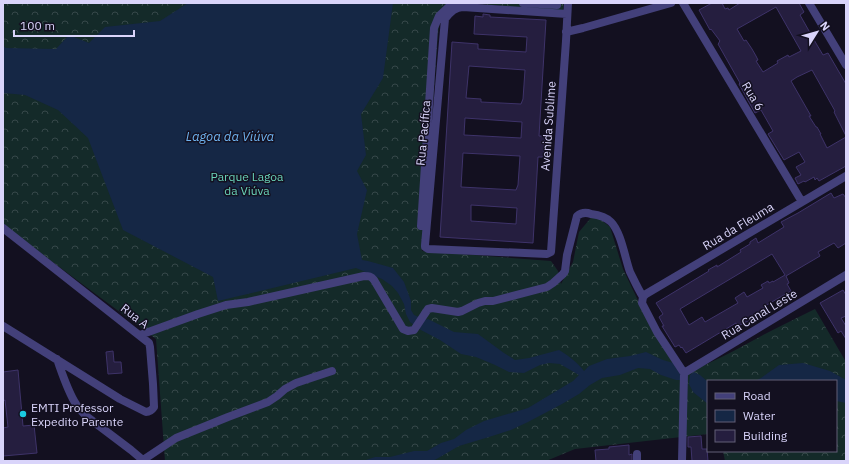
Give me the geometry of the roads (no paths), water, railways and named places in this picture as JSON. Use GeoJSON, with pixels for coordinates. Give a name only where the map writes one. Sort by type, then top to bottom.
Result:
{"type":"FeatureCollection","features":[{"type":"Feature","properties":{"kind":"street"},"geometry":{"type":"LineString","coordinates":[[420,251],[434,28],[439,16],[454,3]]}},
{"type":"Feature","properties":{"kind":"street"},"geometry":{"type":"LineString","coordinates":[[523,3],[557,6],[558,3]]}},
{"type":"Feature","properties":{"kind":"street","name":"Avenida Sublime"},"geometry":{"type":"LineString","coordinates":[[551,251],[568,3]]}},
{"type":"Feature","properties":{"kind":"street"},"geometry":{"type":"LineString","coordinates":[[566,32],[671,3]]}},
{"type":"Feature","properties":{"kind":"street","name":"Rua 6"},"geometry":{"type":"LineString","coordinates":[[683,3],[802,202]]}},
{"type":"Feature","properties":{"kind":"street"},"geometry":{"type":"LineString","coordinates":[[809,3],[846,65]]}},
{"type":"Feature","properties":{"kind":"street","name":"Rua Pacífica"},"geometry":{"type":"LineString","coordinates":[[551,251],[547,254],[428,249],[425,245],[446,19],[448,15],[458,7],[567,14]]}},
{"type":"Feature","properties":{"kind":"street"},"geometry":{"type":"LineString","coordinates":[[844,178],[846,187]]}},
{"type":"Feature","properties":{"kind":"street","name":"Rua da Fleuma"},"geometry":{"type":"LineString","coordinates":[[642,297],[844,178]]}},
{"type":"Feature","properties":{"kind":"street"},"geometry":{"type":"LineString","coordinates":[[140,336],[198,314],[226,306],[364,276],[369,276],[374,280],[403,329],[411,331],[414,330],[430,308],[458,312],[478,303],[547,287],[553,284],[565,271],[567,256],[577,216],[580,213],[585,212],[608,220],[617,229],[630,272],[642,297],[642,303],[657,332],[684,373],[682,461]]}},
{"type":"Feature","properties":{"kind":"street","name":"Rua A"},"geometry":{"type":"LineString","coordinates":[[3,228],[149,343],[153,384],[153,409],[146,412],[120,399],[3,326]]}},
{"type":"Feature","properties":{"kind":"street","name":"Rua Canal Leste"},"geometry":{"type":"LineString","coordinates":[[684,373],[846,275]]}},
{"type":"Feature","properties":{"kind":"street"},"geometry":{"type":"LineString","coordinates":[[57,359],[75,404],[80,410],[143,460],[176,438],[268,402],[285,389],[296,383],[332,371]]}},
{"type":"Feature","properties":{"kind":"water","name":"Lagoa da Viúva"},"geometry":{"type":"Polygon","coordinates":[[[188,3],[393,3],[383,78],[361,114],[366,155],[357,171],[367,190],[357,234],[362,260],[393,268],[404,282],[411,301],[411,310],[414,315],[419,317],[414,325],[410,322],[406,314],[404,304],[392,286],[382,279],[356,268],[218,301],[213,277],[123,230],[88,138],[58,110],[25,95],[3,93],[3,46],[6,48],[56,49],[69,35],[89,43],[105,27],[160,21],[188,3]]]}},
{"type":"Feature","properties":{"kind":"water"},"geometry":{"type":"Polygon","coordinates":[[[428,319],[454,332],[478,334],[515,360],[559,350],[573,359],[584,371],[589,366],[607,359],[646,352],[663,360],[677,364],[683,380],[676,380],[661,375],[650,369],[638,368],[620,375],[602,378],[579,394],[528,422],[511,430],[459,446],[433,461],[363,461],[375,457],[390,457],[414,451],[427,451],[441,443],[454,439],[466,430],[484,421],[528,408],[573,381],[579,375],[560,364],[549,363],[540,365],[524,373],[509,372],[476,357],[461,354],[440,340],[419,329],[425,320],[428,319]]]}},
{"type":"Feature","properties":{"kind":"water"},"geometry":{"type":"Polygon","coordinates":[[[803,363],[830,371],[846,380],[846,403],[837,401],[837,380],[757,380],[779,365],[803,363]]]}},
{"type":"Feature","properties":{"kind":"water"},"geometry":{"type":"Polygon","coordinates":[[[694,372],[707,381],[707,403],[693,392],[689,384],[690,375],[694,372]]]}},
{"type":"Feature","properties":{"kind":"place","name":"EMTI Professor Expedito Parente"},"geometry":{"type":"Point","coordinates":[23,414]}},
{"type":"Feature","properties":{"kind":"park label","name":"Parque Lagoa da Viúva"},"geometry":{"type":"Point","coordinates":[247,183]}}]}
